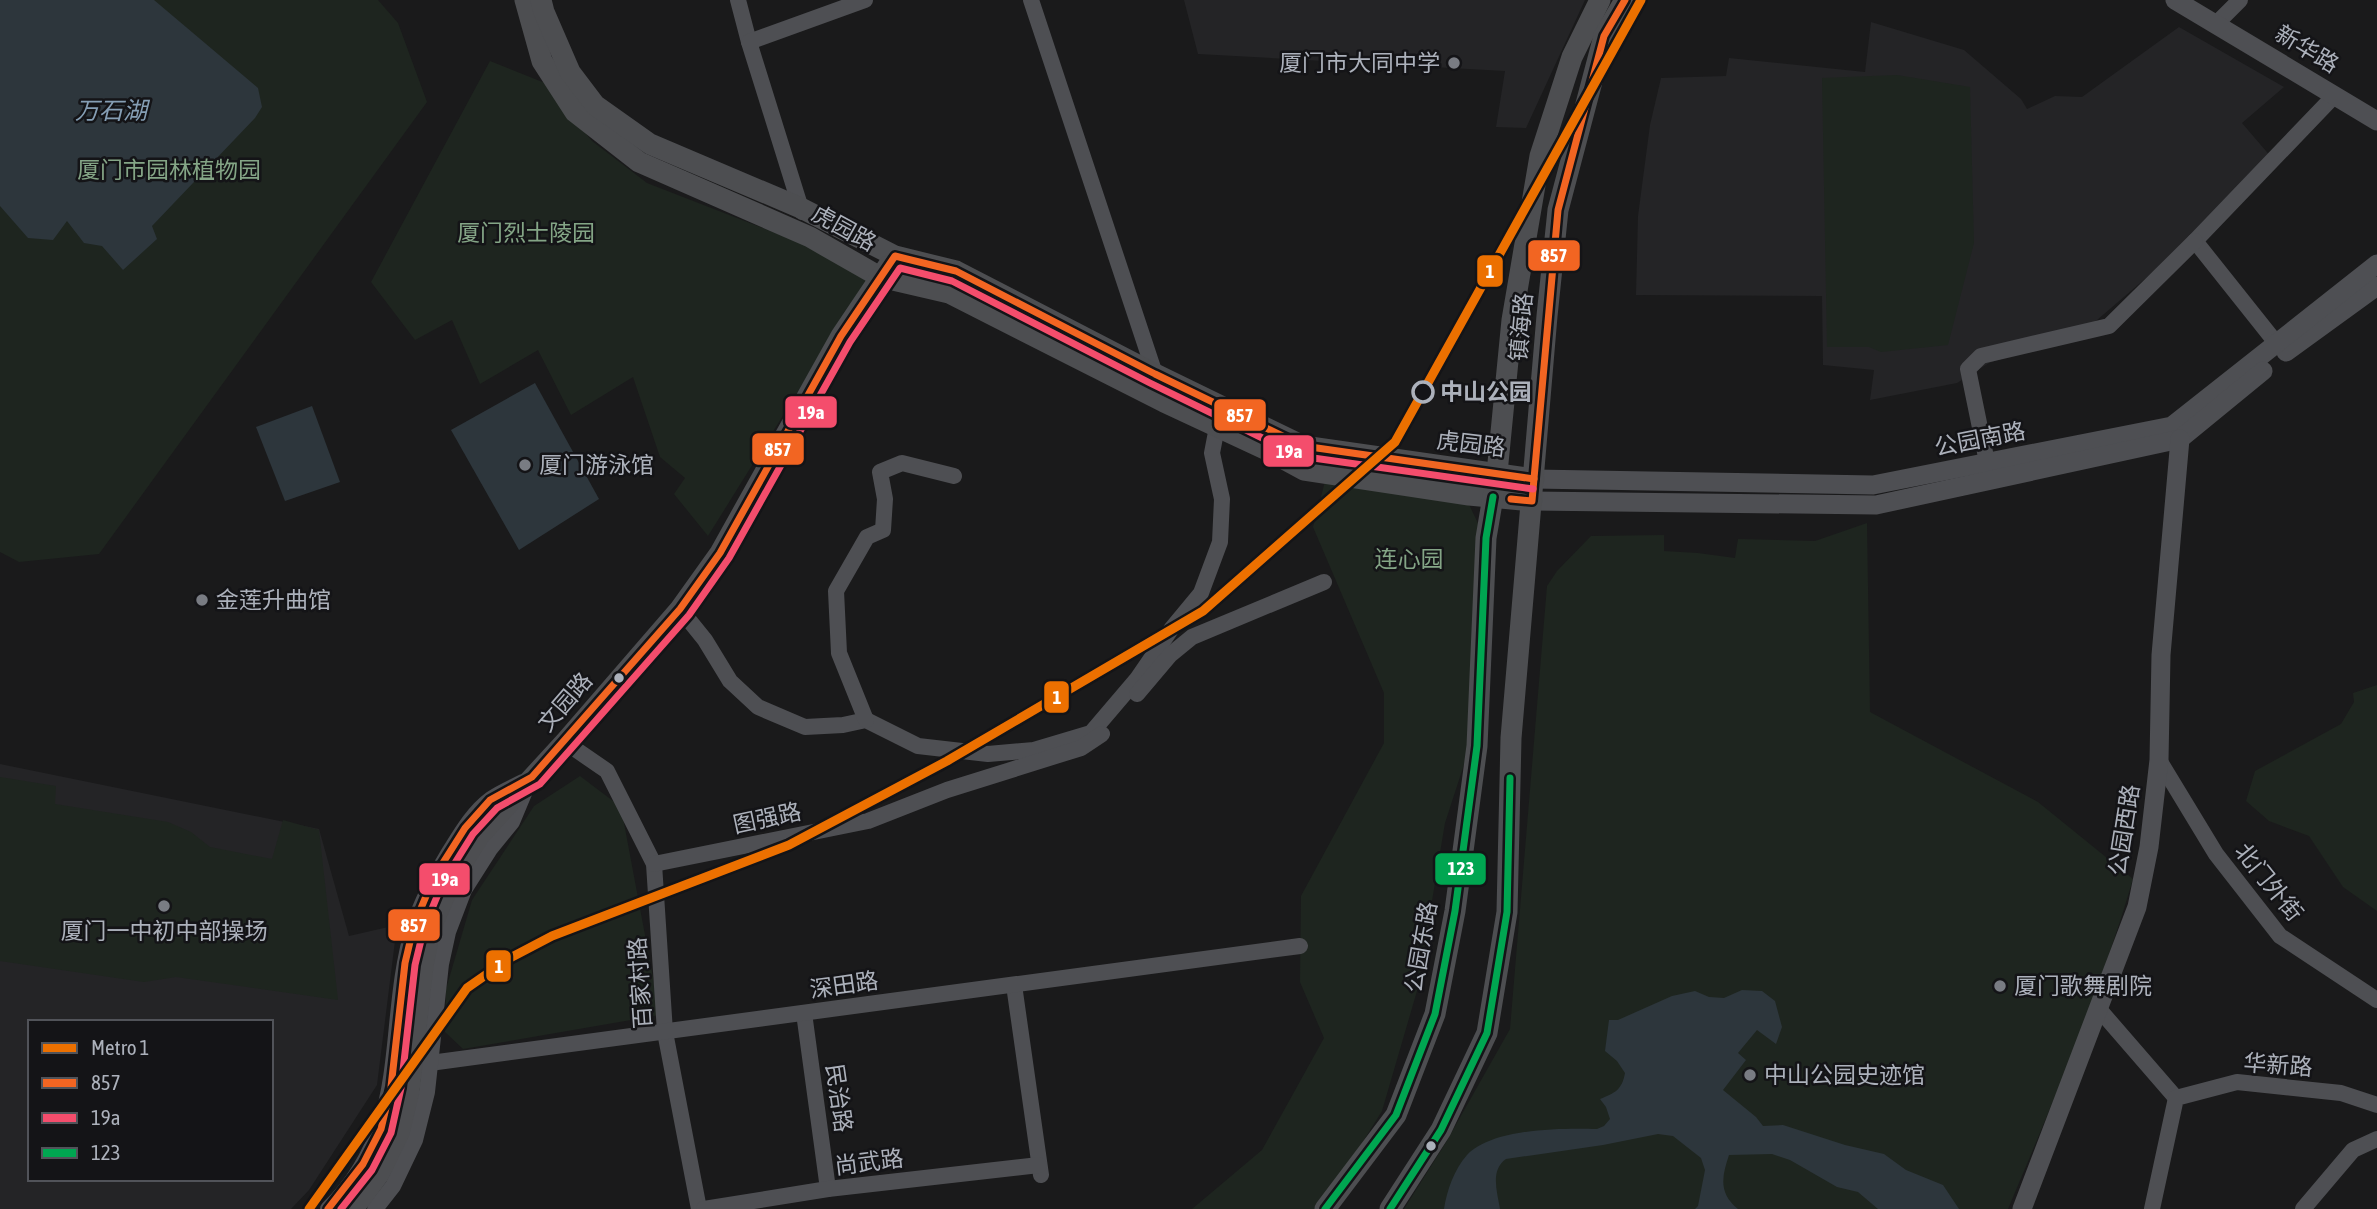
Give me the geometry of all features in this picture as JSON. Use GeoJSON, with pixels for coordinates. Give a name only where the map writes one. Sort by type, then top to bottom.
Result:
{"type":"FeatureCollection","features":[{"type":"Feature","properties":{"kind":"main road","name":"虎园路"},"geometry":{"type":"LineString","coordinates":[[525,0],[542,61],[575,112],[639,162],[810,237],[880,278],[949,293],[1304,470],[1532,501]]}},
{"type":"Feature","properties":{"kind":"main road","name":"虎园路"},"geometry":{"type":"LineString","coordinates":[[541,0],[570,72],[595,106],[650,144],[801,208],[895,256],[956,271],[1155,374],[1303,446],[1534,479]]}},
{"type":"Feature","properties":{"kind":"main road","name":"镇海路"},"geometry":{"type":"LineString","coordinates":[[1493,497],[1512,320],[1539,156],[1572,57],[1600,0]]}},
{"type":"Feature","properties":{"kind":"main road","name":"镇海路"},"geometry":{"type":"LineString","coordinates":[[1532,501],[1559,211],[1604,36],[1625,0]]}},
{"type":"Feature","properties":{"kind":"main road","name":"文园路"},"geometry":{"type":"LineString","coordinates":[[353,1209],[379,1174],[399,1133],[409,1091],[423,966],[430,930],[450,883],[479,836],[680,610],[720,553],[841,336],[895,256]]}},
{"type":"Feature","properties":{"kind":"main road","name":"公园东路"},"geometry":{"type":"LineString","coordinates":[[1325,1209],[1396,1115],[1435,1014],[1455,911],[1477,746],[1486,538],[1493,497]]}},
{"type":"Feature","properties":{"kind":"main road"},"geometry":{"type":"LineString","coordinates":[[1391,1209],[1441,1130],[1487,1033],[1507,912],[1511,738],[1532,501]]}},
{"type":"Feature","properties":{"kind":"street"},"geometry":{"type":"LineString","coordinates":[[738,0],[810,237]]}},
{"type":"Feature","properties":{"kind":"street"},"geometry":{"type":"LineString","coordinates":[[749,42],[865,0]]}},
{"type":"Feature","properties":{"kind":"street"},"geometry":{"type":"LineString","coordinates":[[1031,0],[1164,402]]}},
{"type":"Feature","properties":{"kind":"street","name":"新华路"},"geometry":{"type":"LineString","coordinates":[[2175,0],[2377,121]]}},
{"type":"Feature","properties":{"kind":"street"},"geometry":{"type":"LineString","coordinates":[[2216,24],[2240,0]]}},
{"type":"Feature","properties":{"kind":"street"},"geometry":{"type":"LineString","coordinates":[[1987,462],[1968,369],[1981,356],[2109,326],[2335,95]]}},
{"type":"Feature","properties":{"kind":"street"},"geometry":{"type":"LineString","coordinates":[[2195,241],[2277,344]]}},
{"type":"Feature","properties":{"kind":"street","name":"公园南路"},"geometry":{"type":"LineString","coordinates":[[1534,479],[1873,485],[2172,426],[2377,264]]}},
{"type":"Feature","properties":{"kind":"street","name":"公园南路"},"geometry":{"type":"LineString","coordinates":[[1532,501],[1876,505],[2179,439],[2278,357],[2377,286]]}},
{"type":"Feature","properties":{"kind":"street"},"geometry":{"type":"LineString","coordinates":[[680,610],[705,640],[730,681],[758,707],[805,727],[843,725],[866,720],[918,746],[988,754],[1034,750],[1091,733],[1137,678],[1172,628],[1201,593],[1220,542],[1222,499],[1212,453],[1217,426]]}},
{"type":"Feature","properties":{"kind":"street","name":"公园西路"},"geometry":{"type":"LineString","coordinates":[[2022,1209],[2137,907],[2149,847],[2159,760],[2161,655],[2179,439]]}},
{"type":"Feature","properties":{"kind":"street"},"geometry":{"type":"LineString","coordinates":[[866,720],[839,653],[836,591],[867,537],[883,530],[885,499],[880,472],[902,463],[954,476]]}},
{"type":"Feature","properties":{"kind":"street","name":"图强路"},"geometry":{"type":"LineString","coordinates":[[654,864],[868,821],[947,790],[1082,748],[1105,732],[1170,655],[1192,637],[1324,582]]}},
{"type":"Feature","properties":{"kind":"street","name":"百家村路"},"geometry":{"type":"LineString","coordinates":[[565,742],[607,771],[654,864],[665,1032],[702,1209]]}},
{"type":"Feature","properties":{"kind":"street","name":"北门外街"},"geometry":{"type":"LineString","coordinates":[[2159,760],[2216,854],[2280,936],[2377,1000]]}},
{"type":"Feature","properties":{"kind":"street"},"geometry":{"type":"LineString","coordinates":[[375,1209],[393,1186],[415,1140],[426,1092],[441,964],[448,932],[464,890],[490,849],[512,822],[532,777]]}},
{"type":"Feature","properties":{"kind":"street"},"geometry":{"type":"LineString","coordinates":[[328,1209],[363,1164],[381,1129],[393,1068],[405,963],[414,925],[434,877],[465,828],[489,800],[532,777]]}},
{"type":"Feature","properties":{"kind":"street","name":"深田路"},"geometry":{"type":"LineString","coordinates":[[393,1068],[1300,946]]}},
{"type":"Feature","properties":{"kind":"street","name":"尚武路"},"geometry":{"type":"LineString","coordinates":[[702,1209],[828,1189],[1040,1170],[1014,985]]}},
{"type":"Feature","properties":{"kind":"street"},"geometry":{"type":"LineString","coordinates":[[2098,1008],[2176,1098],[2152,1209]]}},
{"type":"Feature","properties":{"kind":"street","name":"民治路"},"geometry":{"type":"LineString","coordinates":[[804,1013],[828,1189]]}},
{"type":"Feature","properties":{"kind":"street","name":"华新路"},"geometry":{"type":"LineString","coordinates":[[2176,1098],[2237,1082],[2342,1093],[2377,1105]]}},
{"type":"Feature","properties":{"kind":"street"},"geometry":{"type":"LineString","coordinates":[[2303,1209],[2353,1150],[2377,1139]]}},
{"type":"Feature","properties":{"kind":"shaded area","name":"厦门市大同中学"},"geometry":{"type":"Polygon","coordinates":[[[1184,0],[1585,0],[1526,128],[1496,127],[1505,71],[1198,54],[1184,0]]]}},
{"type":"Feature","properties":{"kind":"shaded area"},"geometry":{"type":"Polygon","coordinates":[[[1871,22],[1964,50],[2021,99],[2027,109],[2055,96],[2082,97],[2179,27],[2284,87],[2242,123],[2278,165],[2083,332],[1989,363],[1957,383],[1870,400],[1874,370],[1823,365],[1822,296],[1636,295],[1638,216],[1650,125],[1661,78],[1726,76],[1729,58],[1865,72],[1871,22]]]}},
{"type":"Feature","properties":{"kind":"shaded area"},"geometry":{"type":"Polygon","coordinates":[[[0,764],[319,829],[349,936],[397,925],[377,1085],[309,1190],[291,1209],[0,1209],[0,764]]]}},
{"type":"Feature","properties":{"kind":"green space","name":"厦门市园林植物园"},"geometry":{"type":"Polygon","coordinates":[[[0,0],[378,0],[398,23],[427,102],[99,554],[19,562],[0,552],[0,0]]]}},
{"type":"Feature","properties":{"kind":"green space","name":"厦门烈士陵园"},"geometry":{"type":"Polygon","coordinates":[[[490,61],[545,83],[592,141],[647,183],[873,271],[708,536],[674,494],[685,478],[660,457],[633,377],[571,415],[538,350],[480,384],[452,320],[415,340],[371,282],[490,61]]]}},
{"type":"Feature","properties":{"kind":"green space"},"geometry":{"type":"Polygon","coordinates":[[[1897,75],[1970,87],[1974,243],[1948,345],[1881,352],[1869,347],[1827,347],[1822,78],[1897,75]]]}},
{"type":"Feature","properties":{"kind":"green space","name":"连心园"},"geometry":{"type":"Polygon","coordinates":[[[1328,470],[1462,490],[1488,544],[1469,749],[1445,823],[1417,991],[1382,1111],[1321,1209],[1192,1209],[1262,1150],[1324,1038],[1300,982],[1301,896],[1384,743],[1384,693],[1313,527],[1328,470]]]}},
{"type":"Feature","properties":{"kind":"green space"},"geometry":{"type":"Polygon","coordinates":[[[1867,523],[1870,712],[2038,802],[2133,879],[2091,1004],[2008,1209],[1404,1209],[1445,1144],[1510,1029],[1547,586],[1557,571],[1591,536],[1664,535],[1664,551],[1735,558],[1738,539],[1815,541],[1867,523]]]}},
{"type":"Feature","properties":{"kind":"green space"},"geometry":{"type":"Polygon","coordinates":[[[2377,685],[2377,911],[2343,887],[2309,836],[2269,821],[2246,801],[2255,771],[2341,724],[2354,702],[2353,693],[2377,685]]]}},
{"type":"Feature","properties":{"kind":"green space"},"geometry":{"type":"Polygon","coordinates":[[[580,776],[621,807],[660,1015],[463,1049],[445,1032],[446,989],[472,900],[534,806],[580,776]]]}},
{"type":"Feature","properties":{"kind":"green space","name":"厦门一中初中部操场"},"geometry":{"type":"Polygon","coordinates":[[[0,777],[56,786],[55,804],[168,822],[191,832],[210,847],[272,859],[283,820],[319,830],[338,1000],[176,977],[144,982],[0,961],[0,777]]]}},
{"type":"Feature","properties":{"kind":"water","name":"万石湖"},"geometry":{"type":"Polygon","coordinates":[[[0,0],[154,0],[258,88],[262,107],[255,118],[152,226],[157,239],[123,270],[102,246],[84,243],[67,221],[53,240],[28,238],[0,206],[0,0]]]}},
{"type":"Feature","properties":{"kind":"water","name":"厦门游泳馆"},"geometry":{"type":"Polygon","coordinates":[[[535,383],[599,499],[519,550],[451,430],[535,383]]]}},
{"type":"Feature","properties":{"kind":"water"},"geometry":{"type":"Polygon","coordinates":[[[312,406],[340,482],[285,501],[256,427],[312,406]]]}},
{"type":"Feature","properties":{"kind":"water"},"geometry":{"type":"Polygon","coordinates":[[[1742,990],[1762,991],[1775,1001],[1782,1027],[1776,1044],[1757,1030],[1738,1053],[1746,1060],[1723,1090],[1763,1126],[1783,1125],[1845,1145],[1884,1154],[1906,1170],[1943,1185],[1959,1209],[1878,1209],[1858,1192],[1837,1187],[1790,1160],[1772,1154],[1729,1155],[1723,1184],[1727,1197],[1738,1209],[1695,1209],[1698,1206],[1705,1170],[1701,1158],[1673,1136],[1658,1134],[1506,1159],[1496,1175],[1500,1209],[1444,1209],[1458,1167],[1467,1155],[1479,1146],[1510,1135],[1566,1129],[1597,1129],[1604,1126],[1610,1119],[1600,1099],[1617,1090],[1625,1073],[1617,1061],[1605,1051],[1609,1020],[1618,1020],[1672,996],[1695,991],[1709,997],[1724,998],[1742,990]]]}},
{"type":"Feature","properties":{"kind":"metro line","name":"1"},"geometry":{"type":"LineString","coordinates":[[309,1209],[467,988],[510,958],[552,936],[789,845],[947,761],[1203,611],[1395,442],[1641,0]]}},
{"type":"Feature","properties":{"kind":"transit line","name":"857"},"geometry":{"type":"LineString","coordinates":[[1511,499],[1532,501],[1558,210],[1604,36],[1625,0]]}},
{"type":"Feature","properties":{"kind":"transit line","name":"857"},"geometry":{"type":"LineString","coordinates":[[328,1209],[363,1164],[381,1129],[391,1087],[405,963],[414,925],[434,877],[465,828],[490,800],[532,777],[680,609],[720,553],[841,336],[895,256],[956,271],[1155,374],[1303,446],[1534,479]]}},
{"type":"Feature","properties":{"kind":"transit line","name":"19a"},"geometry":{"type":"LineString","coordinates":[[341,1209],[372,1170],[391,1133],[401,1088],[415,965],[424,928],[443,882],[473,834],[497,808],[540,784],[689,615],[729,558],[850,342],[900,268],[952,281],[1299,456],[1533,489]]}},
{"type":"Feature","properties":{"kind":"transit line","name":"123"},"geometry":{"type":"LineString","coordinates":[[1325,1209],[1396,1115],[1435,1014],[1455,911],[1477,746],[1486,538],[1493,497]]}},
{"type":"Feature","properties":{"kind":"transit line","name":"123"},"geometry":{"type":"LineString","coordinates":[[1390,1209],[1441,1130],[1487,1033],[1507,912],[1510,778]]}},
{"type":"Feature","properties":{"kind":"place","name":"厦门市大同中学"},"geometry":{"type":"Point","coordinates":[1454,63]}},
{"type":"Feature","properties":{"kind":"place","name":"中山公园"},"geometry":{"type":"Point","coordinates":[1423,392]}},
{"type":"Feature","properties":{"kind":"place","name":"厦门游泳馆"},"geometry":{"type":"Point","coordinates":[525,465]}},
{"type":"Feature","properties":{"kind":"place","name":"金莲升曲馆"},"geometry":{"type":"Point","coordinates":[202,600]}},
{"type":"Feature","properties":{"kind":"place","name":"厦门一中初中部操场"},"geometry":{"type":"Point","coordinates":[164,906]}},
{"type":"Feature","properties":{"kind":"place","name":"厦门歌舞剧院"},"geometry":{"type":"Point","coordinates":[2000,986]}},
{"type":"Feature","properties":{"kind":"place","name":"中山公园史迹馆"},"geometry":{"type":"Point","coordinates":[1750,1075]}}]}
